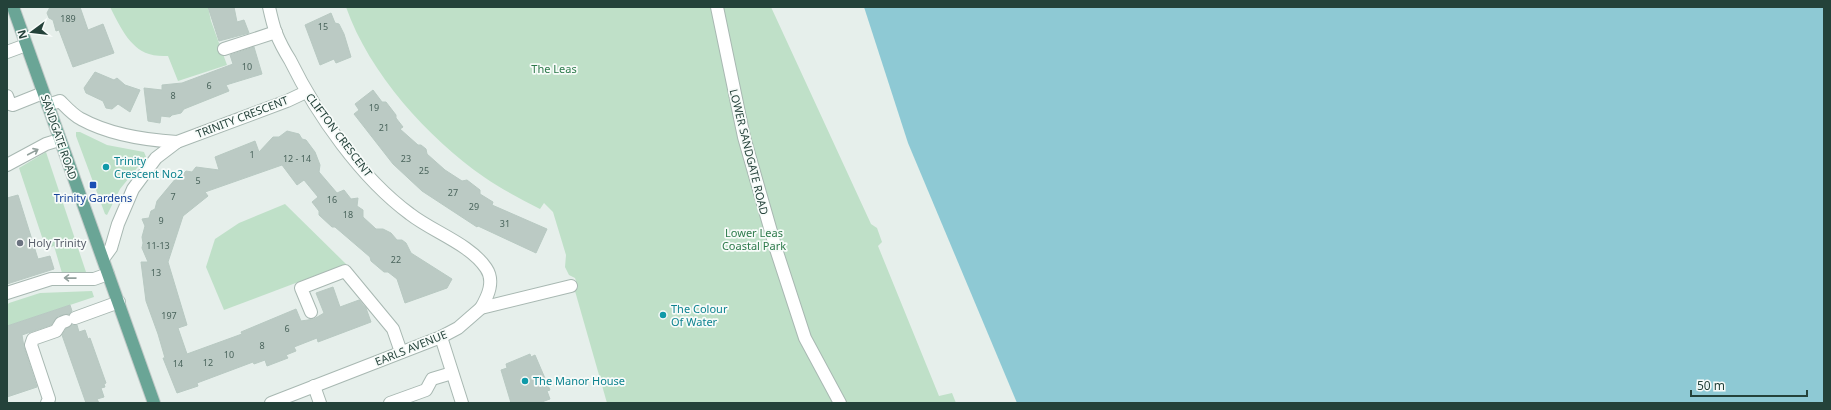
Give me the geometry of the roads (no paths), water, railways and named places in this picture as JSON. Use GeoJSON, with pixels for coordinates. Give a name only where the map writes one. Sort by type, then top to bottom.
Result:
{"type":"FeatureCollection","features":[{"type":"Feature","properties":{"kind":"main road","name":"SANDGATE ROAD"},"geometry":{"type":"LineString","coordinates":[[13,7],[59,140],[119,302],[154,403]]}},
{"type":"Feature","properties":{"kind":"street","name":"CLIFTON CRESCENT"},"geometry":{"type":"LineString","coordinates":[[269,7],[276,32],[306,92],[358,164],[388,196],[410,215],[477,256],[487,270],[490,281],[489,295],[482,308]]}},
{"type":"Feature","properties":{"kind":"street","name":"LOWER SANDGATE ROAD"},"geometry":{"type":"LineString","coordinates":[[717,7],[744,137],[776,249],[805,338],[840,403]]}},
{"type":"Feature","properties":{"kind":"street"},"geometry":{"type":"LineString","coordinates":[[224,50],[276,32]]}},
{"type":"Feature","properties":{"kind":"street"},"geometry":{"type":"LineString","coordinates":[[7,52],[26,45]]}},
{"type":"Feature","properties":{"kind":"street","name":"TRINITY CRESCENT"},"geometry":{"type":"LineString","coordinates":[[103,259],[111,248],[118,224],[133,189],[156,158],[177,142],[288,101],[306,92]]}},
{"type":"Feature","properties":{"kind":"street"},"geometry":{"type":"LineString","coordinates":[[7,96],[10,104],[13,105],[43,93]]}},
{"type":"Feature","properties":{"kind":"street","name":"TRINITY CRESCENT"},"geometry":{"type":"LineString","coordinates":[[48,105],[60,101],[80,119],[117,134],[152,140],[177,142]]}},
{"type":"Feature","properties":{"kind":"street"},"geometry":{"type":"LineString","coordinates":[[7,165],[46,144],[59,140]]}},
{"type":"Feature","properties":{"kind":"street"},"geometry":{"type":"LineString","coordinates":[[311,312],[301,288],[345,271],[393,329],[401,352]]}},
{"type":"Feature","properties":{"kind":"street"},"geometry":{"type":"LineString","coordinates":[[7,293],[51,279],[94,279],[108,274]]}},
{"type":"Feature","properties":{"kind":"street","name":"EARLS AVENUE"},"geometry":{"type":"LineString","coordinates":[[271,403],[441,337],[458,328],[482,308],[571,286]]}},
{"type":"Feature","properties":{"kind":"street"},"geometry":{"type":"LineString","coordinates":[[48,403],[49,399],[31,345],[33,339],[56,331],[61,323],[119,302]]}},
{"type":"Feature","properties":{"kind":"street"},"geometry":{"type":"LineString","coordinates":[[441,337],[462,403]]}},
{"type":"Feature","properties":{"kind":"street"},"geometry":{"type":"LineString","coordinates":[[390,403],[426,390],[432,379],[452,373]]}},
{"type":"Feature","properties":{"kind":"street"},"geometry":{"type":"LineString","coordinates":[[314,386],[320,403]]}},
{"type":"Feature","properties":{"kind":"water"},"geometry":{"type":"Polygon","coordinates":[[[864,7],[1824,7],[1824,403],[1017,403],[908,143],[864,7]]]}},
{"type":"Feature","properties":{"kind":"place","name":"Trinity Crescent No2"},"geometry":{"type":"Point","coordinates":[106,167]}},
{"type":"Feature","properties":{"kind":"place","name":"Trinity Gardens"},"geometry":{"type":"Point","coordinates":[93,185]}},
{"type":"Feature","properties":{"kind":"place","name":"Holy Trinity"},"geometry":{"type":"Point","coordinates":[20,243]}},
{"type":"Feature","properties":{"kind":"place","name":"The Colour Of Water"},"geometry":{"type":"Point","coordinates":[663,315]}},
{"type":"Feature","properties":{"kind":"place","name":"The Manor House"},"geometry":{"type":"Point","coordinates":[525,381]}},
{"type":"Feature","properties":{"kind":"park label","name":"The Leas"},"geometry":{"type":"Point","coordinates":[554,69]}},
{"type":"Feature","properties":{"kind":"park label","name":"Lower Leas Coastal Park"},"geometry":{"type":"Point","coordinates":[754,239]}}]}
